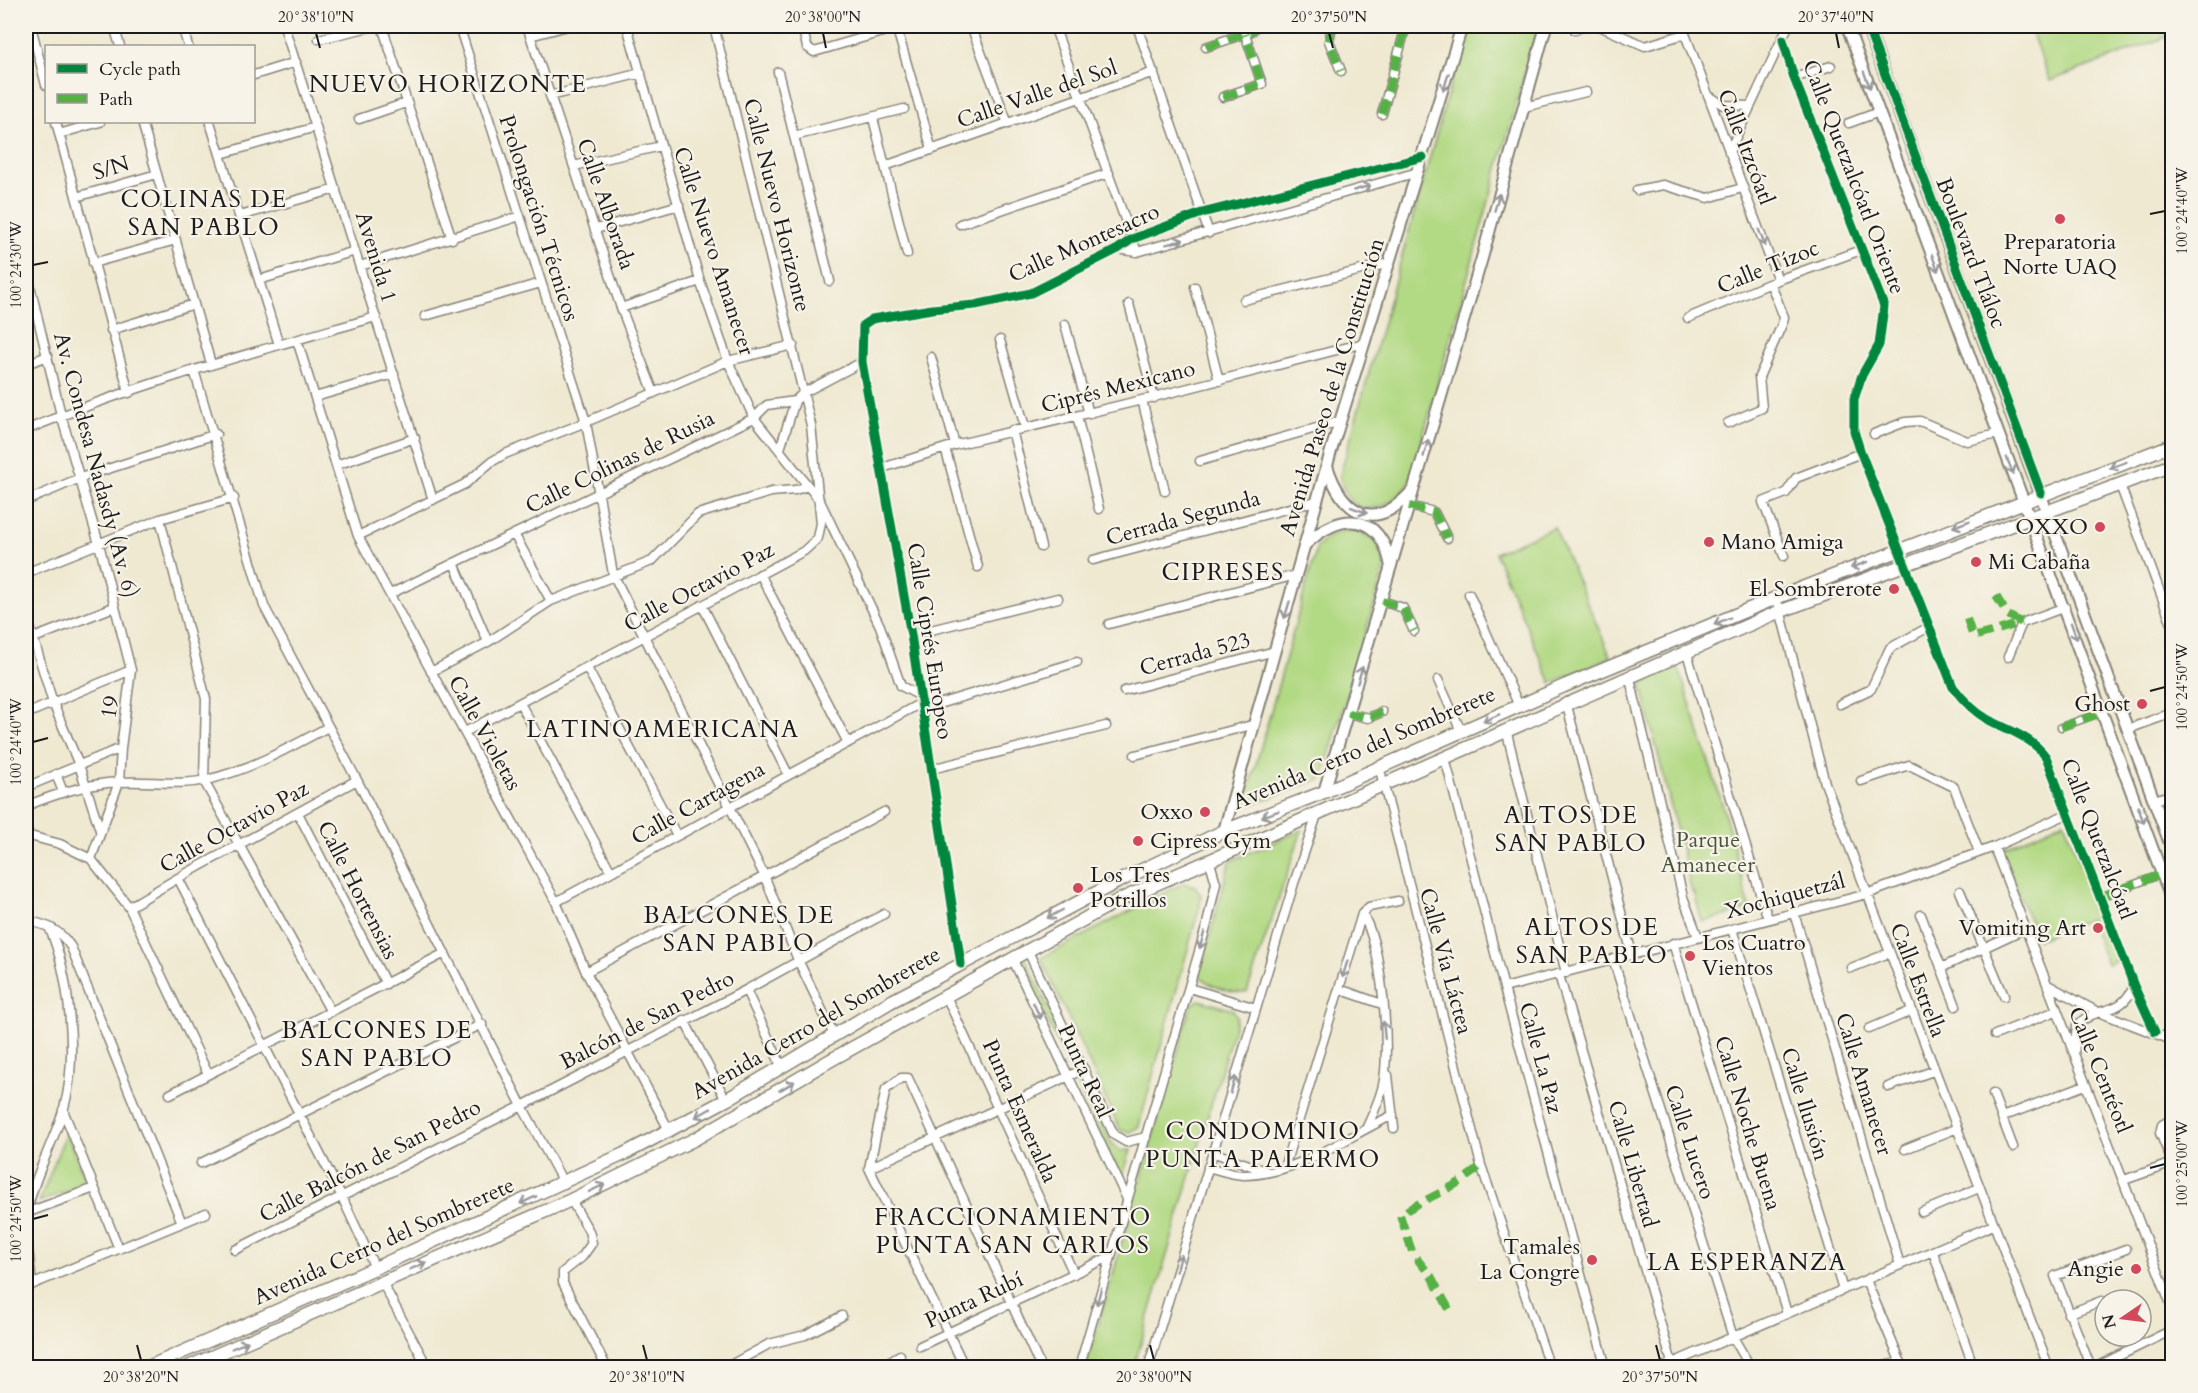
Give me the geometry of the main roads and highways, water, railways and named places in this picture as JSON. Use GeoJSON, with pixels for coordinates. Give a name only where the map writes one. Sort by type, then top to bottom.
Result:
{"type":"FeatureCollection","features":[{"type":"Feature","properties":{"kind":"main road","name":"Avenida Cerro del Sombrerete"},"geometry":{"type":"LineString","coordinates":[[146,1368],[564,1184],[670,1132],[834,1035],[962,964],[1117,882],[1224,831],[1324,792],[1379,766],[1776,598],[2041,493],[2172,445]]}},
{"type":"Feature","properties":{"kind":"main road","name":"Avenida Cerro del Sombrerete"},"geometry":{"type":"LineString","coordinates":[[192,1366],[571,1200],[695,1139],[1027,949],[1117,901],[1383,782],[1445,758],[1566,702],[1780,611],[2172,465]]}},
{"type":"Feature","properties":{"kind":"place","name":"Preparatoria Norte UAQ"},"geometry":{"type":"Point","coordinates":[2060,219]}},
{"type":"Feature","properties":{"kind":"place","name":"OXXO"},"geometry":{"type":"Point","coordinates":[2100,527]}},
{"type":"Feature","properties":{"kind":"place","name":"Mano Amiga"},"geometry":{"type":"Point","coordinates":[1709,542]}},
{"type":"Feature","properties":{"kind":"place","name":"Mi Cabaña"},"geometry":{"type":"Point","coordinates":[1976,562]}},
{"type":"Feature","properties":{"kind":"place","name":"El Sombrerote"},"geometry":{"type":"Point","coordinates":[1894,589]}},
{"type":"Feature","properties":{"kind":"place","name":"Ghost"},"geometry":{"type":"Point","coordinates":[2142,704]}},
{"type":"Feature","properties":{"kind":"place","name":"Oxxo"},"geometry":{"type":"Point","coordinates":[1205,812]}},
{"type":"Feature","properties":{"kind":"place","name":"Cipress Gym"},"geometry":{"type":"Point","coordinates":[1138,841]}},
{"type":"Feature","properties":{"kind":"place","name":"Los Tres Potrillos"},"geometry":{"type":"Point","coordinates":[1078,888]}},
{"type":"Feature","properties":{"kind":"place","name":"Vomiting Art"},"geometry":{"type":"Point","coordinates":[2098,928]}},
{"type":"Feature","properties":{"kind":"place","name":"Los Cuatro Vientos"},"geometry":{"type":"Point","coordinates":[1690,956]}},
{"type":"Feature","properties":{"kind":"place","name":"Tamales La Congre"},"geometry":{"type":"Point","coordinates":[1592,1260]}},
{"type":"Feature","properties":{"kind":"place","name":"Angie"},"geometry":{"type":"Point","coordinates":[2136,1269]}},
{"type":"Feature","properties":{"kind":"district","name":"NUEVO HORIZONTE"},"geometry":{"type":"Point","coordinates":[448,84]}},
{"type":"Feature","properties":{"kind":"district","name":"COLINAS DE SAN PABLO"},"geometry":{"type":"Point","coordinates":[204,213]}},
{"type":"Feature","properties":{"kind":"district","name":"CIPRESES"},"geometry":{"type":"Point","coordinates":[1223,572]}},
{"type":"Feature","properties":{"kind":"district","name":"LATINOAMERICANA"},"geometry":{"type":"Point","coordinates":[663,729]}},
{"type":"Feature","properties":{"kind":"district","name":"ALTOS DE SAN PABLO"},"geometry":{"type":"Point","coordinates":[1571,829]}},
{"type":"Feature","properties":{"kind":"district","name":"BALCONES DE SAN PABLO"},"geometry":{"type":"Point","coordinates":[739,929]}},
{"type":"Feature","properties":{"kind":"district","name":"ALTOS DE SAN PABLO"},"geometry":{"type":"Point","coordinates":[1592,941]}},
{"type":"Feature","properties":{"kind":"district","name":"BALCONES DE SAN PABLO"},"geometry":{"type":"Point","coordinates":[377,1044]}},
{"type":"Feature","properties":{"kind":"district","name":"CONDOMINIO PUNTA PALERMO"},"geometry":{"type":"Point","coordinates":[1263,1145]}},
{"type":"Feature","properties":{"kind":"district","name":"FRACCIONAMIENTO PUNTA SAN CARLOS"},"geometry":{"type":"Point","coordinates":[1013,1231]}},
{"type":"Feature","properties":{"kind":"district","name":"LA ESPERANZA"},"geometry":{"type":"Point","coordinates":[1747,1262]}},
{"type":"Feature","properties":{"kind":"park label","name":"Parque Amanecer"},"geometry":{"type":"Point","coordinates":[1708,852]}}]}
